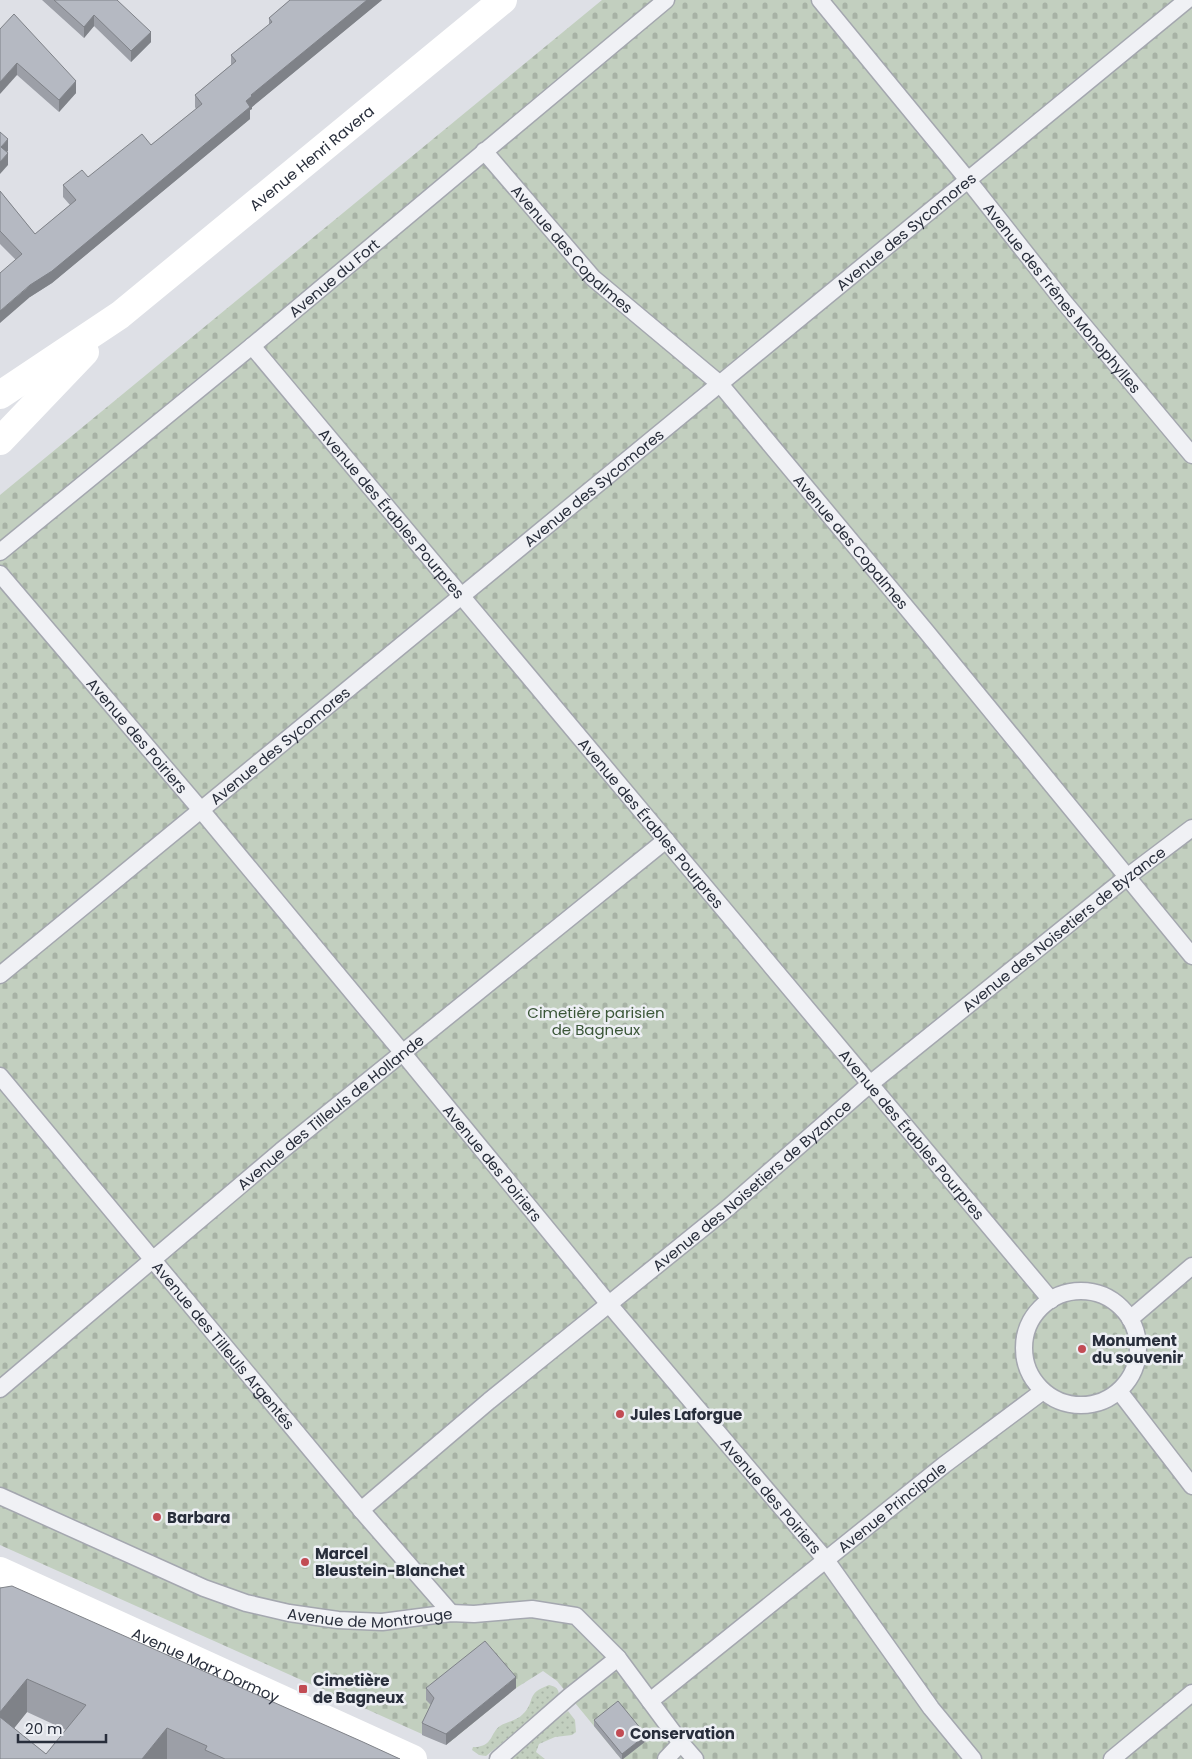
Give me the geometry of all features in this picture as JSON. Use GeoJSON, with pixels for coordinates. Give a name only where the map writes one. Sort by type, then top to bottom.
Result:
{"type":"FeatureCollection","features":[{"type":"Feature","properties":{"kind":"street","name":"Avenue Henri Ravera"},"geometry":{"type":"LineString","coordinates":[[0,395],[120,316],[503,0]]}},
{"type":"Feature","properties":{"kind":"street","name":"Avenue Henri Ravera"},"geometry":{"type":"LineString","coordinates":[[0,441],[120,316]]}},
{"type":"Feature","properties":{"kind":"street","name":"Avenue Marx Dormoy"},"geometry":{"type":"LineString","coordinates":[[0,1572],[413,1759]]}},
{"type":"Feature","properties":{"kind":"lane","name":"Avenue du Fort"},"geometry":{"type":"LineString","coordinates":[[0,552],[252,346],[666,0]]}},
{"type":"Feature","properties":{"kind":"lane","name":"Avenue des Frênes Monophylles"},"geometry":{"type":"LineString","coordinates":[[820,0],[968,180],[1064,302],[1192,455]]}},
{"type":"Feature","properties":{"kind":"lane","name":"Avenue des Sycomores"},"geometry":{"type":"LineString","coordinates":[[0,975],[1187,0]]}},
{"type":"Feature","properties":{"kind":"lane","name":"Avenue des Copalmes"},"geometry":{"type":"LineString","coordinates":[[484,151],[593,278],[720,384],[925,630],[1192,956]]}},
{"type":"Feature","properties":{"kind":"lane","name":"Avenue des Érables Pourpres"},"geometry":{"type":"LineString","coordinates":[[252,346],[1051,1300]]}},
{"type":"Feature","properties":{"kind":"lane","name":"Avenue des Poiriers"},"geometry":{"type":"LineString","coordinates":[[0,574],[201,810],[608,1303],[826,1560],[931,1708],[973,1759]]}},
{"type":"Feature","properties":{"kind":"lane","name":"Avenue des Noisetiers de Byzance"},"geometry":{"type":"LineString","coordinates":[[361,1510],[608,1303],[730,1207],[870,1084],[1127,877],[1192,828]]}},
{"type":"Feature","properties":{"kind":"lane","name":"Avenue des Tilleuls de Hollande"},"geometry":{"type":"LineString","coordinates":[[0,1389],[281,1151],[666,840]]}},
{"type":"Feature","properties":{"kind":"lane","name":"Avenue des Tilleuls Argentés"},"geometry":{"type":"LineString","coordinates":[[0,1076],[361,1510],[451,1613]]}},
{"type":"Feature","properties":{"kind":"lane"},"geometry":{"type":"LineString","coordinates":[[1130,1319],[1192,1266]]}},
{"type":"Feature","properties":{"kind":"lane"},"geometry":{"type":"LineString","coordinates":[[1086,1292],[1103,1296],[1119,1306],[1130,1319],[1137,1338],[1138,1357],[1131,1376],[1119,1391],[1105,1400],[1089,1405],[1073,1405],[1056,1400],[1043,1391],[1031,1377],[1025,1360],[1024,1343],[1028,1326],[1037,1311],[1051,1300],[1068,1293],[1086,1292]]}},
{"type":"Feature","properties":{"kind":"lane","name":"Avenue Principale"},"geometry":{"type":"LineString","coordinates":[[650,1701],[944,1465],[1043,1391]]}},
{"type":"Feature","properties":{"kind":"lane"},"geometry":{"type":"LineString","coordinates":[[1119,1391],[1192,1486]]}},
{"type":"Feature","properties":{"kind":"lane","name":"Avenue de Montrouge"},"geometry":{"type":"LineString","coordinates":[[0,1496],[204,1588],[246,1603],[289,1613],[338,1620],[382,1622],[451,1613],[474,1614],[532,1609],[576,1616],[618,1658],[695,1759]]}},
{"type":"Feature","properties":{"kind":"lane"},"geometry":{"type":"LineString","coordinates":[[498,1759],[570,1696],[618,1658]]}},
{"type":"Feature","properties":{"kind":"lane"},"geometry":{"type":"LineString","coordinates":[[1112,1759],[1192,1693]]}},
{"type":"Feature","properties":{"kind":"lane"},"geometry":{"type":"LineString","coordinates":[[666,1759],[681,1743]]}},
{"type":"Feature","properties":{"kind":"green space","name":"Cimetière parisien de Bagneux"},"geometry":{"type":"Polygon","coordinates":[[[602,0],[1192,0],[1192,1759],[621,1759],[557,1681],[543,1671],[516,1688],[450,1742],[442,1743],[0,1545],[0,495],[602,0]]]}},
{"type":"Feature","properties":{"kind":"green space"},"geometry":{"type":"Polygon","coordinates":[[[549,1685],[557,1689],[559,1697],[486,1756],[479,1755],[472,1750],[473,1747],[485,1745],[500,1726],[521,1716],[528,1708],[534,1694],[549,1685]]]}},
{"type":"Feature","properties":{"kind":"green space"},"geometry":{"type":"Polygon","coordinates":[[[568,1711],[575,1720],[576,1732],[572,1735],[555,1737],[539,1744],[536,1752],[545,1759],[511,1759],[513,1754],[568,1711]]]}},
{"type":"Feature","properties":{"kind":"building"},"geometry":{"type":"Polygon","coordinates":[[[54,0],[117,0],[151,32],[131,51],[94,15],[84,27],[54,0]]]}},
{"type":"Feature","properties":{"kind":"building"},"geometry":{"type":"Polygon","coordinates":[[[290,0],[367,0],[251,95],[246,101],[250,107],[52,271],[30,285],[0,311],[0,273],[22,254],[0,231],[0,191],[35,234],[76,200],[63,185],[82,170],[88,177],[142,134],[151,145],[202,104],[195,95],[236,61],[231,55],[272,22],[269,18],[290,0]]]}},
{"type":"Feature","properties":{"kind":"building"},"geometry":{"type":"Polygon","coordinates":[[[14,14],[76,81],[59,100],[17,63],[0,82],[0,29],[14,14]]]}},
{"type":"Feature","properties":{"kind":"building"},"geometry":{"type":"Polygon","coordinates":[[[0,132],[8,139],[1,147],[8,153],[0,162],[0,132]]]}},
{"type":"Feature","properties":{"kind":"building"},"geometry":{"type":"Polygon","coordinates":[[[12,1586],[400,1759],[225,1759],[205,1750],[207,1746],[167,1728],[142,1759],[0,1759],[0,1717],[46,1754],[86,1705],[27,1679],[0,1712],[0,1588],[12,1586]]]}},
{"type":"Feature","properties":{"kind":"building"},"geometry":{"type":"Polygon","coordinates":[[[485,1641],[516,1677],[446,1734],[422,1723],[434,1698],[426,1688],[485,1641]]]}},
{"type":"Feature","properties":{"kind":"building","name":"Conservation"},"geometry":{"type":"Polygon","coordinates":[[[618,1701],[646,1735],[622,1754],[594,1720],[618,1701]]]}},
{"type":"Feature","properties":{"kind":"place","name":"Monument du souvenir"},"geometry":{"type":"Point","coordinates":[1082,1349]}},
{"type":"Feature","properties":{"kind":"place","name":"Jules Laforgue"},"geometry":{"type":"Point","coordinates":[620,1414]}},
{"type":"Feature","properties":{"kind":"place","name":"Barbara"},"geometry":{"type":"Point","coordinates":[157,1517]}},
{"type":"Feature","properties":{"kind":"place","name":"Marcel Bleustein-Blanchet"},"geometry":{"type":"Point","coordinates":[305,1562]}},
{"type":"Feature","properties":{"kind":"place","name":"Cimetière de Bagneux"},"geometry":{"type":"Point","coordinates":[303,1689]}},
{"type":"Feature","properties":{"kind":"place","name":"Conservation"},"geometry":{"type":"Point","coordinates":[620,1733]}}]}
